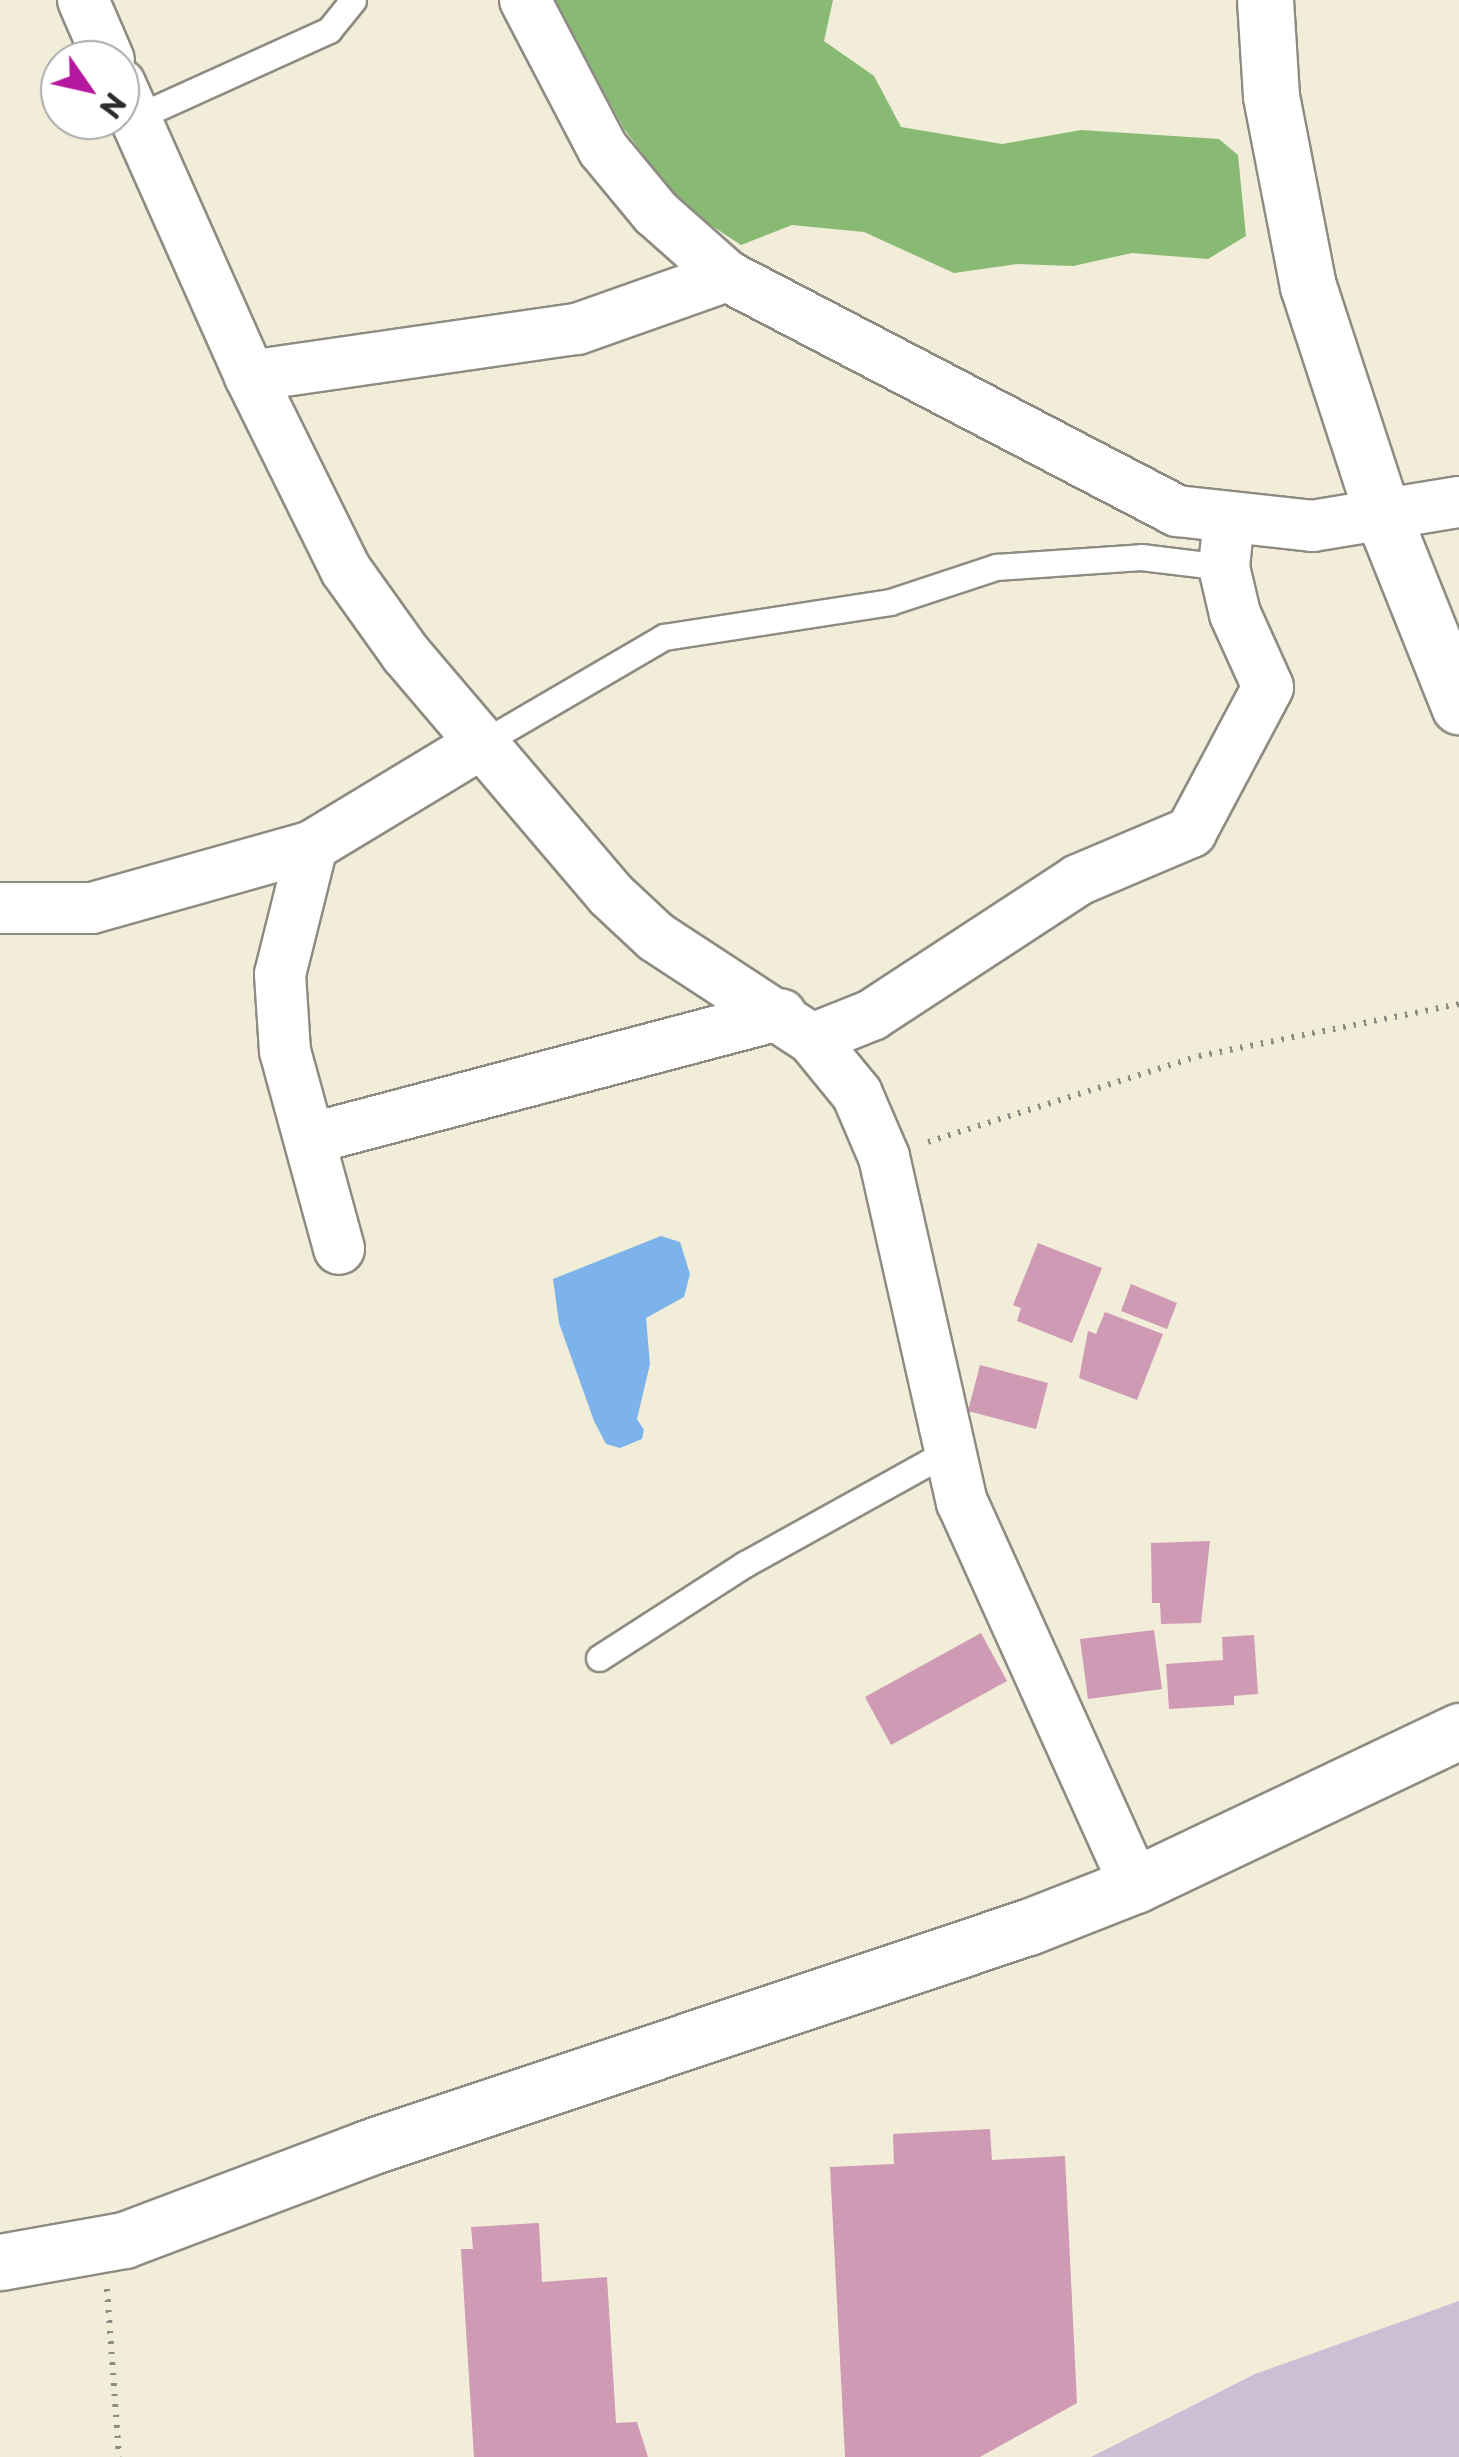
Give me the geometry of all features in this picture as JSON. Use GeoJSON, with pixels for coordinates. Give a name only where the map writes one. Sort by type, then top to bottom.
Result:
{"type":"FeatureCollection","features":[{"type":"Feature","properties":{"kind":"street"},"geometry":{"type":"LineString","coordinates":[[82,0],[100,40]]}},
{"type":"Feature","properties":{"kind":"street"},"geometry":{"type":"LineString","coordinates":[[525,0],[603,149],[656,213],[727,276],[1177,511],[1312,526],[1459,502]]}},
{"type":"Feature","properties":{"kind":"street"},"geometry":{"type":"LineString","coordinates":[[1265,0],[1271,96],[1308,286],[1383,516],[1459,706]]}},
{"type":"Feature","properties":{"kind":"street"},"geometry":{"type":"LineString","coordinates":[[140,128],[250,376],[346,570],[479,745],[656,936],[797,1026],[857,1094],[884,1157],[962,1502],[1135,1885]]}},
{"type":"Feature","properties":{"kind":"street"},"geometry":{"type":"LineString","coordinates":[[250,376],[576,328],[727,276]]}},
{"type":"Feature","properties":{"kind":"street"},"geometry":{"type":"LineString","coordinates":[[313,1138],[797,1026],[872,1015],[1078,880],[1191,832],[1268,687],[1235,614],[1224,567],[1229,518]]}},
{"type":"Feature","properties":{"kind":"street"},"geometry":{"type":"LineString","coordinates":[[0,908],[92,908],[312,846],[479,745]]}},
{"type":"Feature","properties":{"kind":"street"},"geometry":{"type":"LineString","coordinates":[[312,846],[280,974],[285,1051],[313,1138],[339,1248]]}},
{"type":"Feature","properties":{"kind":"street"},"geometry":{"type":"LineString","coordinates":[[0,2262],[103,2243],[1028,1928],[1135,1885],[1459,1731]]}},
{"type":"Feature","properties":{"kind":"lane"},"geometry":{"type":"LineString","coordinates":[[140,97],[329,30],[353,0]]}},
{"type":"Feature","properties":{"kind":"lane"},"geometry":{"type":"LineString","coordinates":[[479,745],[664,636],[839,613],[996,567],[1141,557],[1224,567]]}},
{"type":"Feature","properties":{"kind":"lane"},"geometry":{"type":"LineString","coordinates":[[600,1658],[744,1564],[949,1452]]}},
{"type":"Feature","properties":{"kind":"path"},"geometry":{"type":"LineString","coordinates":[[884,1157],[1199,1056],[1459,1004]]}},
{"type":"Feature","properties":{"kind":"path"},"geometry":{"type":"LineString","coordinates":[[103,2243],[119,2457]]}},
{"type":"Feature","properties":{"kind":"shaded area"},"geometry":{"type":"Polygon","coordinates":[[[1459,2301],[1459,2457],[1091,2457],[1255,2374],[1459,2301]]]}},
{"type":"Feature","properties":{"kind":"green space"},"geometry":{"type":"Polygon","coordinates":[[[554,0],[833,0],[824,41],[874,76],[901,127],[1002,144],[1081,130],[1219,139],[1238,155],[1246,236],[1208,259],[1132,253],[1073,266],[1017,264],[954,273],[864,232],[792,225],[741,245],[682,206],[624,129],[554,0]]]}},
{"type":"Feature","properties":{"kind":"water"},"geometry":{"type":"Polygon","coordinates":[[[661,1236],[680,1242],[690,1274],[684,1297],[646,1318],[650,1364],[637,1419],[644,1430],[642,1439],[620,1448],[606,1444],[594,1421],[559,1323],[553,1279],[661,1236]]]}},
{"type":"Feature","properties":{"kind":"building"},"geometry":{"type":"Polygon","coordinates":[[[1038,1243],[1102,1268],[1072,1343],[1017,1321],[1021,1308],[1013,1305],[1038,1243]]]}},
{"type":"Feature","properties":{"kind":"building"},"geometry":{"type":"Polygon","coordinates":[[[1131,1284],[1177,1303],[1167,1329],[1121,1311],[1131,1284]]]}},
{"type":"Feature","properties":{"kind":"building"},"geometry":{"type":"Polygon","coordinates":[[[1105,1312],[1163,1334],[1137,1400],[1079,1378],[1088,1331],[1096,1334],[1105,1312]]]}},
{"type":"Feature","properties":{"kind":"building"},"geometry":{"type":"Polygon","coordinates":[[[980,1365],[1048,1383],[1036,1429],[968,1411],[980,1365]]]}},
{"type":"Feature","properties":{"kind":"building"},"geometry":{"type":"Polygon","coordinates":[[[1210,1541],[1201,1623],[1161,1624],[1160,1603],[1152,1603],[1151,1543],[1210,1541]]]}},
{"type":"Feature","properties":{"kind":"building"},"geometry":{"type":"Polygon","coordinates":[[[1154,1630],[1162,1689],[1088,1699],[1080,1639],[1154,1630]]]}},
{"type":"Feature","properties":{"kind":"building"},"geometry":{"type":"Polygon","coordinates":[[[981,1633],[1007,1681],[891,1745],[865,1697],[981,1633]]]}},
{"type":"Feature","properties":{"kind":"building"},"geometry":{"type":"Polygon","coordinates":[[[1254,1635],[1258,1694],[1234,1696],[1234,1705],[1169,1709],[1166,1664],[1223,1660],[1222,1637],[1254,1635]]]}},
{"type":"Feature","properties":{"kind":"building"},"geometry":{"type":"Polygon","coordinates":[[[990,2129],[992,2160],[1065,2156],[1077,2403],[980,2457],[845,2457],[830,2167],[894,2164],[893,2134],[990,2129]]]}},
{"type":"Feature","properties":{"kind":"building"},"geometry":{"type":"Polygon","coordinates":[[[539,2223],[542,2282],[607,2277],[616,2423],[637,2422],[648,2457],[474,2457],[461,2249],[473,2249],[471,2227],[539,2223]]]}}]}
